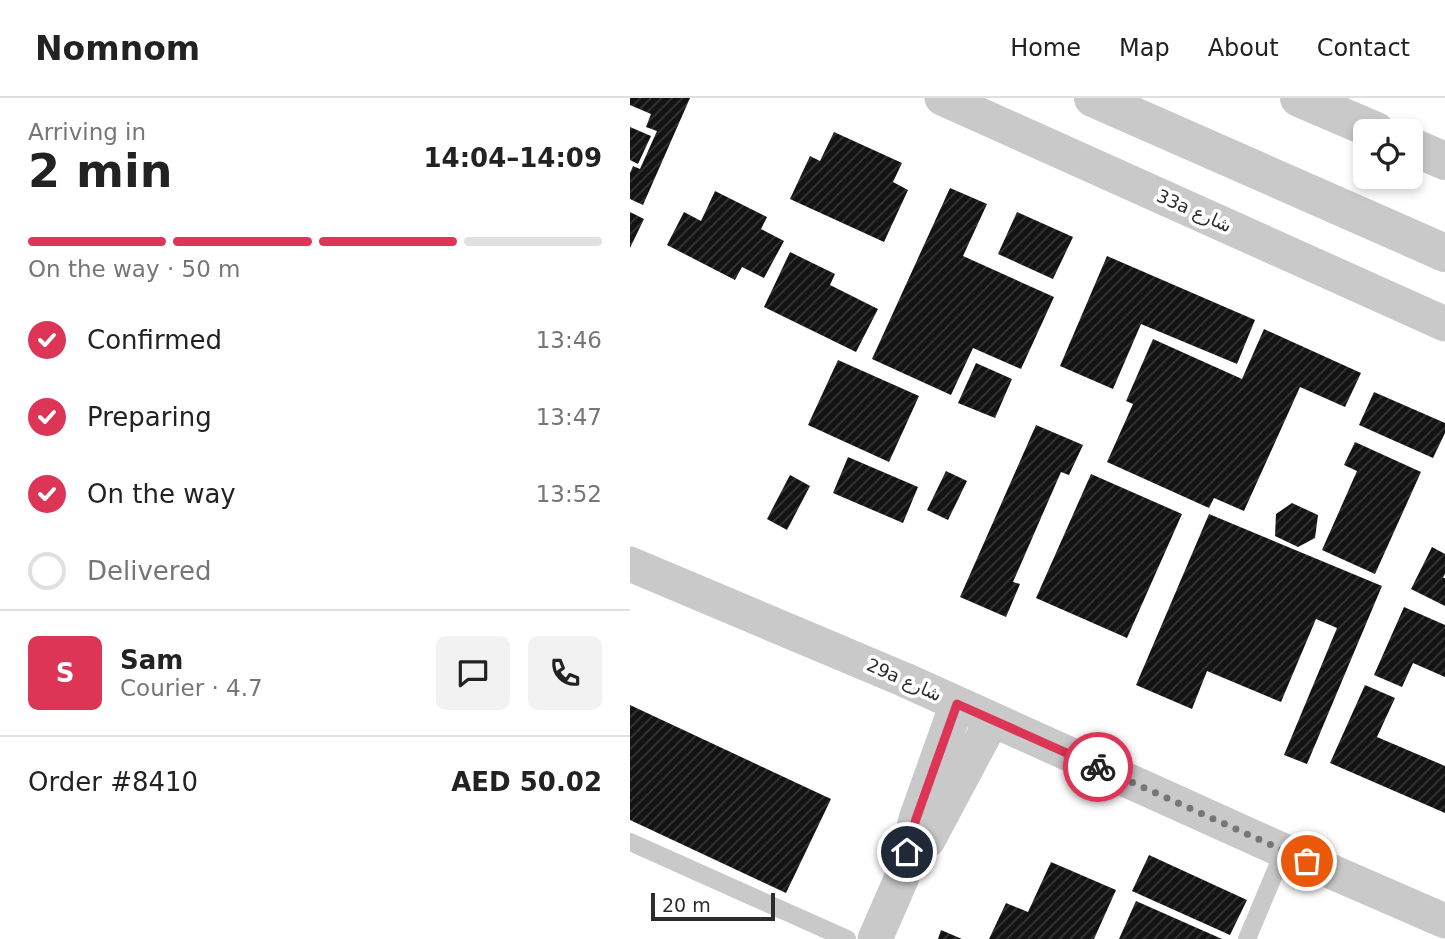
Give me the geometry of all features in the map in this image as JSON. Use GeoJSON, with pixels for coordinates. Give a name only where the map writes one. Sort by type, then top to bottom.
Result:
{"type":"FeatureCollection","features":[{"type":"Feature","properties":{"kind":"street","name":"33a شارع"},"geometry":{"type":"LineString","coordinates":[[942,98],[1445,324]]}},
{"type":"Feature","properties":{"kind":"street"},"geometry":{"type":"LineString","coordinates":[[1093,98],[1445,253]]}},
{"type":"Feature","properties":{"kind":"street"},"geometry":{"type":"LineString","coordinates":[[1299,98],[1353,121]]}},
{"type":"Feature","properties":{"kind":"street"},"geometry":{"type":"LineString","coordinates":[[1423,152],[1445,161]]}},
{"type":"Feature","properties":{"kind":"street","name":"29a شارع"},"geometry":{"type":"LineString","coordinates":[[630,564],[880,669],[1445,921]]}},
{"type":"Feature","properties":{"kind":"street"},"geometry":{"type":"LineString","coordinates":[[876,939],[902,877],[916,819],[957,704]]}},
{"type":"Feature","properties":{"kind":"street"},"geometry":{"type":"LineString","coordinates":[[902,877],[926,843],[992,720]]}},
{"type":"Feature","properties":{"kind":"lane"},"geometry":{"type":"LineString","coordinates":[[630,842],[847,939]]}},
{"type":"Feature","properties":{"kind":"lane"},"geometry":{"type":"LineString","coordinates":[[1247,939],[1284,851]]}},
{"type":"Feature","properties":{"kind":"building"},"geometry":{"type":"Polygon","coordinates":[[[630,98],[690,98],[643,205],[630,199],[630,173],[633,166],[640,169],[657,131],[646,127],[651,114],[630,105],[630,98]]]}},
{"type":"Feature","properties":{"kind":"building"},"geometry":{"type":"Polygon","coordinates":[[[630,127],[651,136],[638,164],[630,160],[630,127]]]}},
{"type":"Feature","properties":{"kind":"building"},"geometry":{"type":"Polygon","coordinates":[[[834,132],[902,163],[893,182],[908,190],[884,242],[790,199],[810,156],[820,161],[834,132]]]}},
{"type":"Feature","properties":{"kind":"building"},"geometry":{"type":"Polygon","coordinates":[[[950,188],[987,204],[963,256],[1054,297],[1021,369],[973,348],[951,395],[872,359],[950,188]]]}},
{"type":"Feature","properties":{"kind":"building"},"geometry":{"type":"Polygon","coordinates":[[[715,191],[767,217],[761,229],[784,241],[764,278],[742,267],[735,280],[667,245],[684,212],[701,221],[715,191]]]}},
{"type":"Feature","properties":{"kind":"building"},"geometry":{"type":"Polygon","coordinates":[[[630,212],[644,219],[630,248],[630,212]]]}},
{"type":"Feature","properties":{"kind":"building"},"geometry":{"type":"Polygon","coordinates":[[[1017,212],[1073,237],[1053,279],[998,254],[1017,212]]]}},
{"type":"Feature","properties":{"kind":"building"},"geometry":{"type":"Polygon","coordinates":[[[790,252],[835,274],[830,285],[878,309],[856,352],[764,307],[790,252]]]}},
{"type":"Feature","properties":{"kind":"building"},"geometry":{"type":"Polygon","coordinates":[[[1107,256],[1255,320],[1237,364],[1141,324],[1113,389],[1060,366],[1107,256]]]}},
{"type":"Feature","properties":{"kind":"building"},"geometry":{"type":"Polygon","coordinates":[[[1264,329],[1361,373],[1345,407],[1300,387],[1244,511],[1214,498],[1209,508],[1107,462],[1133,404],[1126,401],[1153,339],[1242,379],[1264,329]]]}},
{"type":"Feature","properties":{"kind":"building"},"geometry":{"type":"Polygon","coordinates":[[[838,360],[919,396],[889,462],[808,425],[838,360]]]}},
{"type":"Feature","properties":{"kind":"building"},"geometry":{"type":"Polygon","coordinates":[[[976,363],[1012,379],[995,418],[958,403],[976,363]]]}},
{"type":"Feature","properties":{"kind":"building"},"geometry":{"type":"Polygon","coordinates":[[[1374,392],[1445,423],[1445,433],[1433,458],[1359,425],[1374,392]]]}},
{"type":"Feature","properties":{"kind":"building"},"geometry":{"type":"Polygon","coordinates":[[[1036,425],[1083,445],[1069,475],[1061,472],[1013,582],[1020,584],[1006,617],[960,597],[1036,425]]]}},
{"type":"Feature","properties":{"kind":"building"},"geometry":{"type":"Polygon","coordinates":[[[1355,442],[1421,472],[1375,574],[1322,550],[1357,471],[1344,465],[1355,442]]]}},
{"type":"Feature","properties":{"kind":"building"},"geometry":{"type":"Polygon","coordinates":[[[848,457],[918,487],[903,523],[833,493],[848,457]]]}},
{"type":"Feature","properties":{"kind":"building"},"geometry":{"type":"Polygon","coordinates":[[[946,471],[967,481],[948,520],[927,510],[946,471]]]}},
{"type":"Feature","properties":{"kind":"building"},"geometry":{"type":"Polygon","coordinates":[[[1091,474],[1182,514],[1127,638],[1036,598],[1091,474]]]}},
{"type":"Feature","properties":{"kind":"building"},"geometry":{"type":"Polygon","coordinates":[[[790,475],[810,486],[787,530],[767,519],[790,475]]]}},
{"type":"Feature","properties":{"kind":"building"},"geometry":{"type":"Polygon","coordinates":[[[1292,503],[1318,515],[1315,538],[1298,547],[1275,536],[1276,514],[1292,503]]]}},
{"type":"Feature","properties":{"kind":"building"},"geometry":{"type":"Polygon","coordinates":[[[1209,514],[1382,586],[1307,764],[1284,755],[1337,628],[1316,619],[1281,702],[1207,671],[1192,709],[1136,685],[1209,514]]]}},
{"type":"Feature","properties":{"kind":"building"},"geometry":{"type":"Polygon","coordinates":[[[1432,547],[1445,554],[1445,606],[1411,589],[1432,547]]]}},
{"type":"Feature","properties":{"kind":"building"},"geometry":{"type":"Polygon","coordinates":[[[1404,607],[1445,625],[1445,677],[1413,663],[1402,687],[1374,675],[1404,607]]]}},
{"type":"Feature","properties":{"kind":"building"},"geometry":{"type":"Polygon","coordinates":[[[1365,685],[1395,698],[1377,737],[1445,766],[1445,813],[1330,763],[1365,685]]]}},
{"type":"Feature","properties":{"kind":"building"},"geometry":{"type":"Polygon","coordinates":[[[630,705],[831,799],[786,893],[630,820],[630,705]]]}},
{"type":"Feature","properties":{"kind":"building"},"geometry":{"type":"Polygon","coordinates":[[[1149,855],[1247,900],[1230,935],[1132,891],[1149,855]]]}},
{"type":"Feature","properties":{"kind":"building"},"geometry":{"type":"Polygon","coordinates":[[[1051,862],[1116,890],[1094,939],[989,939],[1006,903],[1028,912],[1051,862]]]}},
{"type":"Feature","properties":{"kind":"building"},"geometry":{"type":"Polygon","coordinates":[[[1136,901],[1222,939],[1119,939],[1136,901]]]}},
{"type":"Feature","properties":{"kind":"building"},"geometry":{"type":"Polygon","coordinates":[[[941,930],[962,939],[938,939],[941,930]]]}},
{"type":"Feature","properties":{"kind":"way so far"},"geometry":{"type":"LineString","coordinates":[[1098,767],[1307,861]]}},
{"type":"Feature","properties":{"kind":"route"},"geometry":{"type":"LineString","coordinates":[[907,852],[957,704],[1098,767]]}}]}
